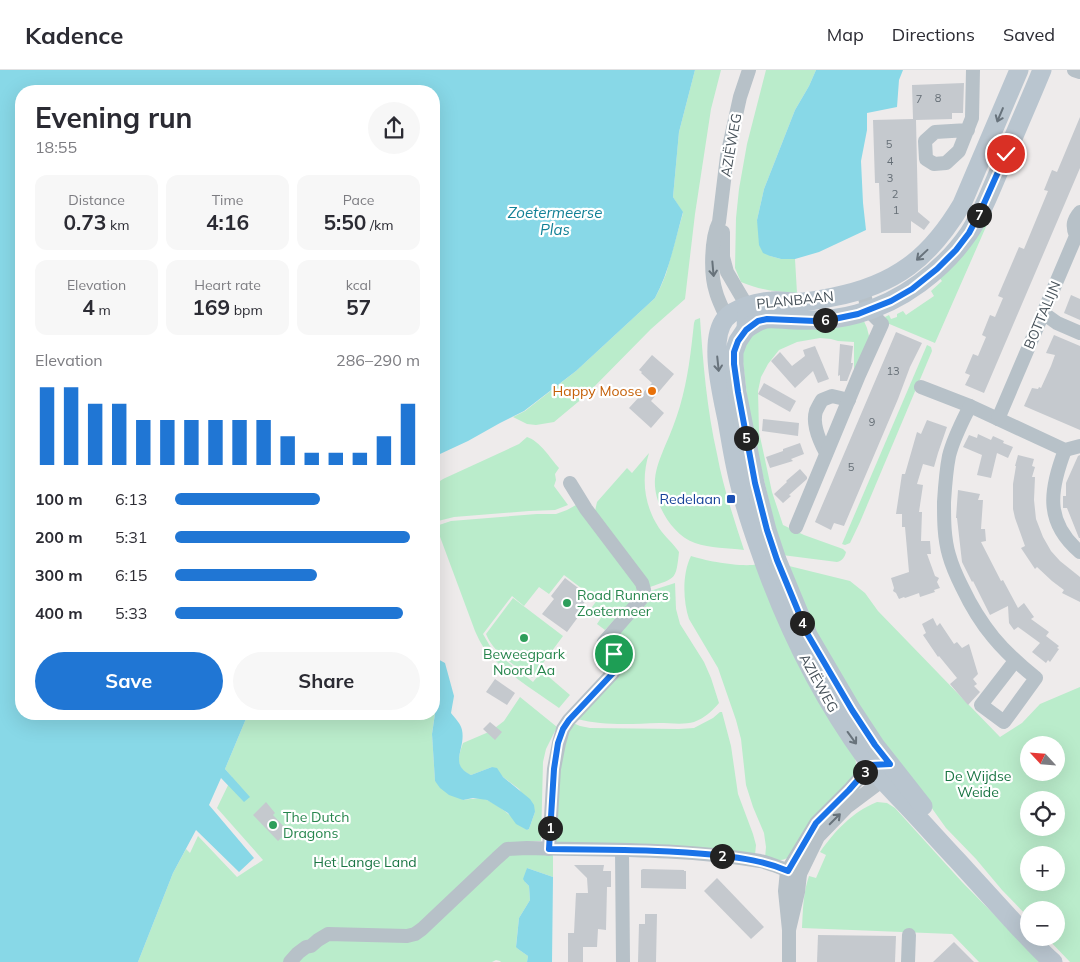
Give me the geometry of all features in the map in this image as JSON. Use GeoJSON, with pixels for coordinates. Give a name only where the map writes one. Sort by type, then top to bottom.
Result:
{"type":"FeatureCollection","features":[{"type":"Feature","properties":{"kind":"street","name":"AZIËWEG"},"geometry":{"type":"LineString","coordinates":[[749,70],[740,97],[727,156],[719,222],[715,231],[712,260],[715,291],[726,317],[716,341],[720,384],[739,485],[760,532],[787,603],[794,637],[828,701],[848,733],[1026,936],[1053,962]]}},
{"type":"Feature","properties":{"kind":"street"},"geometry":{"type":"LineString","coordinates":[[968,130],[972,118],[973,70]]}},
{"type":"Feature","properties":{"kind":"street","name":"PLANBAAN"},"geometry":{"type":"LineString","coordinates":[[1019,70],[962,204],[938,240],[920,258],[902,272],[863,290],[801,302],[772,301],[747,306],[726,317],[746,330],[758,321],[767,319],[815,321],[834,319],[858,314],[891,301],[912,289],[937,269],[956,250],[969,233],[982,208],[1035,73]]}},
{"type":"Feature","properties":{"kind":"street"},"geometry":{"type":"LineString","coordinates":[[1074,70],[1080,72]]}},
{"type":"Feature","properties":{"kind":"street","name":"BOTTALIJN"},"geometry":{"type":"LineString","coordinates":[[998,419],[1076,236],[1073,228],[1078,219]]}},
{"type":"Feature","properties":{"kind":"street","name":"AZIËWEG"},"geometry":{"type":"LineString","coordinates":[[719,222],[723,231],[723,257],[727,272],[747,306],[746,330],[738,341],[734,352],[734,364],[755,483],[760,532]]}},
{"type":"Feature","properties":{"kind":"street"},"geometry":{"type":"LineString","coordinates":[[796,526],[882,324],[868,310],[863,290]]}},
{"type":"Feature","properties":{"kind":"street"},"geometry":{"type":"LineString","coordinates":[[1043,313],[1057,323],[1080,333]]}},
{"type":"Feature","properties":{"kind":"street"},"geometry":{"type":"LineString","coordinates":[[921,387],[970,406],[1065,450],[1080,446]]}},
{"type":"Feature","properties":{"kind":"street"},"geometry":{"type":"LineString","coordinates":[[826,453],[820,443],[816,430],[816,412],[822,400],[832,396],[849,400]]}},
{"type":"Feature","properties":{"kind":"street"},"geometry":{"type":"LineString","coordinates":[[970,406],[950,454],[946,475],[944,520],[946,541],[956,576],[969,603],[985,628],[1014,661]]}},
{"type":"Feature","properties":{"kind":"street"},"geometry":{"type":"LineString","coordinates":[[1065,450],[1054,481],[1053,504],[1055,516],[1065,538],[1080,552]]}},
{"type":"Feature","properties":{"kind":"street"},"geometry":{"type":"LineString","coordinates":[[549,849],[554,769],[558,743],[563,729],[569,720],[613,673],[615,664],[614,654],[604,642],[643,597],[644,590],[642,583],[586,509],[570,483]]}},
{"type":"Feature","properties":{"kind":"street","name":"AZIËWEG"},"geometry":{"type":"LineString","coordinates":[[881,770],[914,796],[1020,917]]}},
{"type":"Feature","properties":{"kind":"street"},"geometry":{"type":"LineString","coordinates":[[789,962],[789,930],[798,892],[794,872],[816,823],[849,790],[881,770]]}},
{"type":"Feature","properties":{"kind":"street"},"geometry":{"type":"LineString","coordinates":[[290,962],[306,947],[311,946],[328,934],[407,936],[415,934],[497,858],[507,850],[515,848],[698,853],[762,862],[794,872]]}},
{"type":"Feature","properties":{"kind":"street"},"geometry":{"type":"LineString","coordinates":[[622,850],[623,962]]}},
{"type":"Feature","properties":{"kind":"street"},"geometry":{"type":"LineString","coordinates":[[908,962],[909,935]]}},
{"type":"Feature","properties":{"kind":"street"},"geometry":{"type":"LineString","coordinates":[[1048,946],[1061,962]]}},
{"type":"Feature","properties":{"kind":"green space"},"geometry":{"type":"Polygon","coordinates":[[[695,70],[721,70],[711,109],[695,214],[685,299],[651,329],[584,397],[554,422],[536,425],[527,424],[513,417],[525,411],[576,371],[655,298],[661,286],[683,213],[673,197],[679,132],[695,70]]]}},
{"type":"Feature","properties":{"kind":"green space"},"geometry":{"type":"Polygon","coordinates":[[[766,70],[816,70],[795,110],[764,189],[757,220],[770,256],[781,259],[795,259],[797,293],[768,290],[741,282],[735,268],[736,218],[739,189],[747,144],[766,70]]]}},
{"type":"Feature","properties":{"kind":"green space"},"geometry":{"type":"Polygon","coordinates":[[[987,210],[992,213],[935,343],[887,323],[885,317],[889,315],[891,319],[897,317],[897,314],[903,311],[906,315],[934,296],[931,291],[942,281],[937,275],[987,210]]]}},
{"type":"Feature","properties":{"kind":"green space"},"geometry":{"type":"Polygon","coordinates":[[[700,318],[706,386],[719,466],[744,550],[707,546],[687,539],[672,526],[666,517],[657,498],[655,488],[658,466],[683,396],[694,323],[695,320],[700,318]]]}},
{"type":"Feature","properties":{"kind":"green space"},"geometry":{"type":"Polygon","coordinates":[[[863,319],[870,340],[854,372],[854,342],[820,338],[797,342],[779,350],[761,377],[758,391],[759,432],[772,492],[783,525],[843,549],[846,552],[845,556],[837,562],[782,555],[750,422],[742,353],[746,342],[760,328],[863,319]]]}},
{"type":"Feature","properties":{"kind":"green space"},"geometry":{"type":"Polygon","coordinates":[[[927,345],[931,347],[932,351],[860,522],[850,543],[842,544],[927,345]]]}},
{"type":"Feature","properties":{"kind":"green space"},"geometry":{"type":"Polygon","coordinates":[[[527,437],[532,439],[559,468],[555,474],[554,486],[568,505],[555,510],[454,517],[440,520],[440,481],[519,444],[527,437]]]}},
{"type":"Feature","properties":{"kind":"green space"},"geometry":{"type":"Polygon","coordinates":[[[649,453],[645,472],[647,501],[659,528],[679,552],[677,568],[673,577],[650,587],[595,511],[597,502],[627,468],[632,473],[649,453]]]}},
{"type":"Feature","properties":{"kind":"green space"},"geometry":{"type":"Polygon","coordinates":[[[576,505],[634,579],[638,591],[637,595],[605,630],[597,624],[601,618],[590,610],[597,600],[564,575],[549,594],[539,587],[524,606],[512,596],[483,634],[495,652],[533,682],[542,671],[570,695],[559,708],[505,669],[483,647],[475,631],[440,537],[440,525],[451,521],[556,514],[576,505]]]}},
{"type":"Feature","properties":{"kind":"green space"},"geometry":{"type":"Polygon","coordinates":[[[691,556],[735,565],[758,564],[855,758],[854,775],[789,857],[783,860],[765,858],[764,833],[746,785],[741,739],[736,720],[718,668],[689,619],[684,588],[686,571],[691,556]]]}},
{"type":"Feature","properties":{"kind":"green space","name":"De Wijdse Weide"},"geometry":{"type":"Polygon","coordinates":[[[781,564],[850,581],[865,593],[878,611],[1000,737],[1022,723],[1040,704],[1080,687],[1080,962],[1070,962],[1055,946],[1065,946],[1065,901],[1020,901],[1020,909],[946,828],[858,713],[781,564]]]}},
{"type":"Feature","properties":{"kind":"green space"},"geometry":{"type":"Polygon","coordinates":[[[675,583],[676,609],[680,624],[704,662],[719,703],[702,718],[686,723],[608,724],[577,719],[613,680],[615,639],[650,591],[675,583]]]}},
{"type":"Feature","properties":{"kind":"green space","name":"Beweegpark Noord Aa"},"geometry":{"type":"Polygon","coordinates":[[[513,598],[563,636],[532,678],[500,653],[486,634],[513,598]]]}},
{"type":"Feature","properties":{"kind":"green space","name":"Het Lange Land"},"geometry":{"type":"Polygon","coordinates":[[[520,697],[557,727],[546,749],[543,762],[541,841],[524,842],[553,854],[553,877],[527,868],[525,882],[529,886],[530,900],[519,918],[516,946],[528,956],[527,962],[501,962],[496,960],[492,962],[138,962],[173,873],[186,849],[190,853],[198,836],[237,877],[263,860],[217,808],[232,777],[225,769],[245,720],[434,720],[432,734],[435,781],[463,800],[481,799],[493,803],[527,830],[535,812],[519,789],[492,767],[471,775],[461,768],[459,761],[463,743],[491,731],[504,721],[520,697]]]}},
{"type":"Feature","properties":{"kind":"green space"},"geometry":{"type":"Polygon","coordinates":[[[722,712],[731,746],[738,794],[756,845],[755,855],[553,844],[563,742],[573,723],[590,728],[694,728],[722,712]]]}},
{"type":"Feature","properties":{"kind":"green space"},"geometry":{"type":"Polygon","coordinates":[[[877,802],[887,803],[895,808],[962,882],[1020,941],[1020,946],[1025,946],[1041,962],[979,962],[952,934],[802,928],[804,895],[807,882],[809,876],[816,878],[826,855],[820,852],[845,823],[868,806],[877,802]]]}},
{"type":"Feature","properties":{"kind":"water","name":"Zoetermeerse Plas"},"geometry":{"type":"Polygon","coordinates":[[[0,70],[695,70],[679,132],[673,197],[683,212],[668,267],[655,298],[576,371],[524,411],[440,454],[440,85],[15,85],[15,720],[245,720],[225,769],[250,797],[244,802],[221,778],[209,805],[254,858],[239,872],[196,830],[173,873],[138,962],[0,962],[0,70]]]}},
{"type":"Feature","properties":{"kind":"water"},"geometry":{"type":"Polygon","coordinates":[[[816,70],[903,70],[899,80],[897,107],[867,113],[867,130],[861,161],[866,230],[819,252],[795,259],[781,259],[763,253],[759,245],[757,220],[764,189],[795,110],[816,70]]]}},
{"type":"Feature","properties":{"kind":"water"},"geometry":{"type":"Polygon","coordinates":[[[440,660],[445,663],[454,696],[451,713],[462,730],[463,737],[459,756],[460,766],[471,775],[492,767],[497,768],[503,777],[530,799],[534,805],[535,812],[529,829],[527,830],[516,824],[508,813],[487,800],[473,798],[463,800],[449,795],[440,788],[435,781],[432,734],[434,720],[440,720],[440,660]]]}},
{"type":"Feature","properties":{"kind":"water"},"geometry":{"type":"Polygon","coordinates":[[[527,868],[553,877],[552,962],[527,962],[528,956],[516,947],[519,918],[530,900],[529,886],[523,879],[527,868]]]}},
{"type":"Feature","properties":{"kind":"building"},"geometry":{"type":"Polygon","coordinates":[[[964,83],[963,113],[952,113],[952,119],[916,120],[918,212],[930,222],[924,230],[911,221],[911,233],[881,233],[879,183],[875,183],[873,120],[913,119],[912,85],[964,83]]]}},
{"type":"Feature","properties":{"kind":"building"},"geometry":{"type":"Polygon","coordinates":[[[1080,117],[1080,168],[984,393],[965,385],[970,375],[965,373],[973,354],[978,356],[986,337],[982,335],[990,315],[995,317],[1003,298],[998,296],[1019,247],[1024,249],[1048,191],[1044,190],[1052,170],[1057,172],[1080,117]]]}},
{"type":"Feature","properties":{"kind":"building"},"geometry":{"type":"Polygon","coordinates":[[[1071,295],[1080,299],[1080,320],[1064,313],[1071,295]]]}},
{"type":"Feature","properties":{"kind":"building"},"geometry":{"type":"Polygon","coordinates":[[[896,332],[922,343],[910,367],[844,526],[834,523],[831,530],[815,522],[896,332]]]}},
{"type":"Feature","properties":{"kind":"building"},"geometry":{"type":"Polygon","coordinates":[[[1054,335],[1080,346],[1080,430],[1024,406],[1032,388],[1041,388],[1051,366],[1055,355],[1046,353],[1054,335]]]}},
{"type":"Feature","properties":{"kind":"building"},"geometry":{"type":"Polygon","coordinates":[[[840,344],[853,346],[851,363],[853,363],[847,381],[840,381],[840,375],[838,376],[840,344]]]}},
{"type":"Feature","properties":{"kind":"building"},"geometry":{"type":"Polygon","coordinates":[[[815,346],[829,379],[818,383],[813,371],[795,388],[771,361],[780,352],[792,366],[805,356],[803,350],[815,346]]]}},
{"type":"Feature","properties":{"kind":"building","name":"Happy Moose"},"geometry":{"type":"Polygon","coordinates":[[[652,355],[674,374],[651,401],[664,413],[651,428],[629,408],[652,383],[639,370],[652,355]]]}},
{"type":"Feature","properties":{"kind":"building"},"geometry":{"type":"Polygon","coordinates":[[[764,383],[796,401],[790,412],[758,394],[764,383]]]}},
{"type":"Feature","properties":{"kind":"building"},"geometry":{"type":"Polygon","coordinates":[[[763,419],[799,423],[798,436],[762,431],[763,419]]]}},
{"type":"Feature","properties":{"kind":"building"},"geometry":{"type":"Polygon","coordinates":[[[927,420],[947,427],[934,467],[923,464],[917,484],[923,485],[919,512],[922,512],[921,541],[930,541],[931,554],[927,554],[935,576],[939,578],[937,582],[940,588],[934,590],[935,592],[920,597],[919,593],[899,599],[893,591],[891,578],[909,572],[905,527],[902,527],[902,514],[896,514],[902,474],[905,474],[917,432],[921,434],[927,420]]]}},
{"type":"Feature","properties":{"kind":"building"},"geometry":{"type":"Polygon","coordinates":[[[978,434],[991,440],[993,436],[1013,447],[1008,458],[997,453],[991,478],[977,475],[982,455],[963,447],[969,435],[977,438],[978,434]]]}},
{"type":"Feature","properties":{"kind":"building"},"geometry":{"type":"Polygon","coordinates":[[[800,443],[804,454],[791,459],[793,461],[770,468],[766,457],[800,443]]]}},
{"type":"Feature","properties":{"kind":"building"},"geometry":{"type":"Polygon","coordinates":[[[1018,455],[1034,459],[1032,466],[1035,467],[1032,477],[1035,477],[1034,500],[1036,519],[1051,551],[1080,577],[1080,602],[1062,593],[1064,590],[1037,567],[1035,569],[1021,548],[1025,546],[1013,509],[1013,484],[1018,455]]]}},
{"type":"Feature","properties":{"kind":"building"},"geometry":{"type":"Polygon","coordinates":[[[1080,455],[1079,538],[1067,508],[1063,508],[1063,496],[1066,496],[1066,483],[1080,455]]]}},
{"type":"Feature","properties":{"kind":"building"},"geometry":{"type":"Polygon","coordinates":[[[800,469],[807,479],[783,503],[774,494],[800,469]]]}},
{"type":"Feature","properties":{"kind":"building"},"geometry":{"type":"Polygon","coordinates":[[[958,490],[980,494],[978,500],[983,500],[981,529],[985,529],[986,541],[981,542],[1001,581],[1003,580],[1018,608],[1024,603],[1034,617],[1031,619],[1049,632],[1046,636],[1059,646],[1050,662],[1048,660],[1046,663],[1032,652],[1040,643],[1018,627],[1014,630],[1009,623],[1008,606],[990,615],[972,582],[962,562],[956,518],[958,490]]]}},
{"type":"Feature","properties":{"kind":"building","name":"Road Runners Zoetermeer"},"geometry":{"type":"Polygon","coordinates":[[[565,578],[589,596],[581,607],[584,609],[567,632],[542,614],[554,599],[551,596],[565,578]]]}},
{"type":"Feature","properties":{"kind":"building"},"geometry":{"type":"Polygon","coordinates":[[[933,618],[937,626],[940,623],[954,644],[957,642],[962,648],[969,644],[978,674],[973,679],[977,684],[974,686],[980,692],[968,705],[950,684],[957,678],[938,657],[923,635],[926,633],[922,624],[933,618]]]}},
{"type":"Feature","properties":{"kind":"building"},"geometry":{"type":"Polygon","coordinates":[[[495,679],[515,693],[507,705],[486,692],[495,679]]]}},
{"type":"Feature","properties":{"kind":"building"},"geometry":{"type":"Polygon","coordinates":[[[490,722],[502,732],[495,740],[483,729],[490,722]]]}},
{"type":"Feature","properties":{"kind":"building","name":"The Dutch Dragons"},"geometry":{"type":"Polygon","coordinates":[[[266,802],[275,813],[273,815],[288,831],[278,841],[253,815],[266,802]]]}},
{"type":"Feature","properties":{"kind":"building"},"geometry":{"type":"Polygon","coordinates":[[[574,865],[604,865],[603,871],[611,871],[611,887],[607,887],[606,930],[598,929],[597,947],[583,947],[583,962],[568,962],[568,933],[574,933],[576,893],[588,893],[587,878],[574,865]]]}},
{"type":"Feature","properties":{"kind":"building"},"geometry":{"type":"Polygon","coordinates":[[[641,870],[684,870],[686,871],[686,889],[641,888],[641,870]]]}},
{"type":"Feature","properties":{"kind":"building"},"geometry":{"type":"Polygon","coordinates":[[[717,878],[764,927],[751,939],[704,891],[717,878]]]}},
{"type":"Feature","properties":{"kind":"building"},"geometry":{"type":"Polygon","coordinates":[[[645,914],[657,914],[656,962],[638,962],[639,924],[645,924],[645,914]]]}},
{"type":"Feature","properties":{"kind":"building"},"geometry":{"type":"Polygon","coordinates":[[[818,935],[896,936],[895,962],[817,962],[818,935]]]}},
{"type":"Feature","properties":{"kind":"building"},"geometry":{"type":"Polygon","coordinates":[[[954,942],[974,962],[933,962],[954,942]]]}},
{"type":"Feature","properties":{"kind":"place","name":"Happy Moose"},"geometry":{"type":"Point","coordinates":[652,391]}},
{"type":"Feature","properties":{"kind":"place","name":"Redelaan"},"geometry":{"type":"Point","coordinates":[731,499]}},
{"type":"Feature","properties":{"kind":"place","name":"Road Runners Zoetermeer"},"geometry":{"type":"Point","coordinates":[567,603]}},
{"type":"Feature","properties":{"kind":"place","name":"Beweegpark Noord Aa"},"geometry":{"type":"Point","coordinates":[524,638]}},
{"type":"Feature","properties":{"kind":"place","name":"The Dutch Dragons"},"geometry":{"type":"Point","coordinates":[273,825]}},
{"type":"Feature","properties":{"kind":"route"},"geometry":{"type":"LineString","coordinates":[[614,654],[615,664],[613,673],[569,720],[563,729],[558,743],[554,769],[549,849],[698,853],[762,862],[788,871],[816,823],[871,765],[890,764],[852,710],[808,635],[777,560],[755,483],[738,392],[734,352],[738,341],[746,330],[758,321],[767,319],[815,321],[834,319],[858,314],[891,301],[912,289],[937,269],[956,250],[969,233],[1006,154]]}}]}
